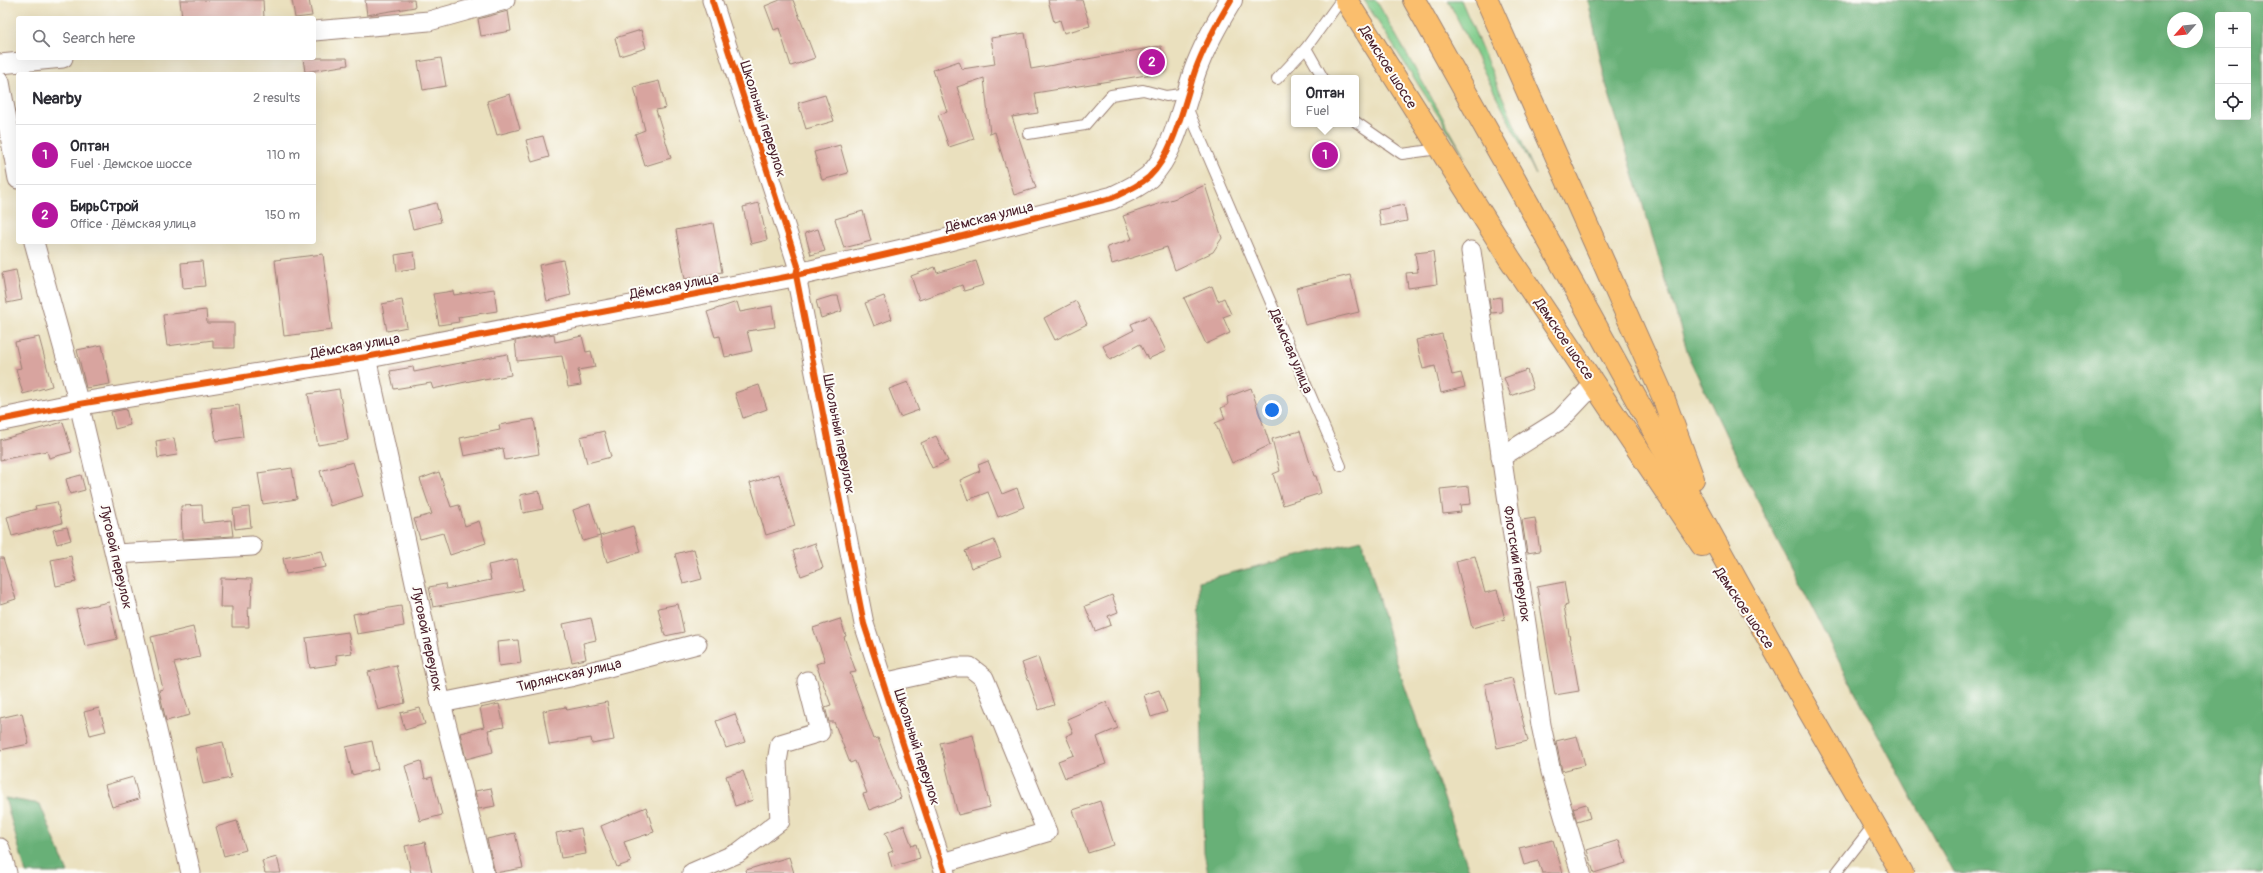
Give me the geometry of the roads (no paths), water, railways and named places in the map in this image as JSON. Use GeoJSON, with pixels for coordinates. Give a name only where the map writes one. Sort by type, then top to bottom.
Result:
{"type":"FeatureCollection","features":[{"type":"Feature","properties":{"kind":"main road","name":"Демское шоссе"},"geometry":{"type":"LineString","coordinates":[[1346,0],[1439,149],[1788,674]]}},
{"type":"Feature","properties":{"kind":"main road","name":"Демское шоссе"},"geometry":{"type":"LineString","coordinates":[[1414,0],[1788,674],[1875,823],[1902,873]]}},
{"type":"Feature","properties":{"kind":"main road"},"geometry":{"type":"LineString","coordinates":[[1487,0],[1662,394],[1716,542]]}},
{"type":"Feature","properties":{"kind":"street"},"geometry":{"type":"LineString","coordinates":[[316,31],[429,21],[505,0]]}},
{"type":"Feature","properties":{"kind":"street","name":"Школьный переулок"},"geometry":{"type":"LineString","coordinates":[[712,0],[798,266],[796,275],[864,624],[944,868]]}},
{"type":"Feature","properties":{"kind":"street","name":"Дёмская улица"},"geometry":{"type":"LineString","coordinates":[[0,420],[79,404],[366,357],[796,275],[1112,198],[1134,189],[1150,176],[1159,164],[1176,132],[1207,45],[1231,0]]}},
{"type":"Feature","properties":{"kind":"street"},"geometry":{"type":"LineString","coordinates":[[0,64],[42,60]]}},
{"type":"Feature","properties":{"kind":"street"},"geometry":{"type":"LineString","coordinates":[[0,82],[16,168]]}},
{"type":"Feature","properties":{"kind":"street","name":"Луговой переулок"},"geometry":{"type":"LineString","coordinates":[[35,244],[79,404],[191,873]]}},
{"type":"Feature","properties":{"kind":"street","name":"Флотский переулок"},"geometry":{"type":"LineString","coordinates":[[1471,250],[1541,725],[1553,780],[1581,873]]}},
{"type":"Feature","properties":{"kind":"street","name":"Луговой переулок"},"geometry":{"type":"LineString","coordinates":[[366,357],[441,703],[484,873]]}},
{"type":"Feature","properties":{"kind":"street"},"geometry":{"type":"LineString","coordinates":[[1501,457],[1560,420],[1594,384]]}},
{"type":"Feature","properties":{"kind":"street"},"geometry":{"type":"LineString","coordinates":[[116,554],[252,546]]}},
{"type":"Feature","properties":{"kind":"street","name":"Тирлянская улица"},"geometry":{"type":"LineString","coordinates":[[441,703],[570,677],[697,644]]}},
{"type":"Feature","properties":{"kind":"street"},"geometry":{"type":"LineString","coordinates":[[884,683],[955,667],[970,667],[984,678],[1047,832],[944,868]]}},
{"type":"Feature","properties":{"kind":"street"},"geometry":{"type":"LineString","coordinates":[[692,873],[738,853],[780,820],[777,762],[780,744],[820,732],[807,681]]}},
{"type":"Feature","properties":{"kind":"street"},"geometry":{"type":"LineString","coordinates":[[0,848],[7,873]]}},
{"type":"Feature","properties":{"kind":"lane"},"geometry":{"type":"LineString","coordinates":[[1277,79],[1306,48],[1341,0]]}},
{"type":"Feature","properties":{"kind":"lane"},"geometry":{"type":"LineString","coordinates":[[1306,48],[1321,75]]}},
{"type":"Feature","properties":{"kind":"lane"},"geometry":{"type":"LineString","coordinates":[[1028,134],[1085,125],[1111,95],[1144,90],[1166,96],[1187,99]]}},
{"type":"Feature","properties":{"kind":"lane","name":"Дёмская улица"},"geometry":{"type":"LineString","coordinates":[[1187,99],[1340,466]]}},
{"type":"Feature","properties":{"kind":"lane"},"geometry":{"type":"LineString","coordinates":[[1359,124],[1402,154],[1439,149]]}},
{"type":"Feature","properties":{"kind":"lane"},"geometry":{"type":"LineString","coordinates":[[1836,873],[1875,823]]}},
{"type":"Feature","properties":{"kind":"place","name":"БирьСтрой"},"geometry":{"type":"Point","coordinates":[1152,62]}},
{"type":"Feature","properties":{"kind":"place","name":"Оптан"},"geometry":{"type":"Point","coordinates":[1325,155]}}]}
